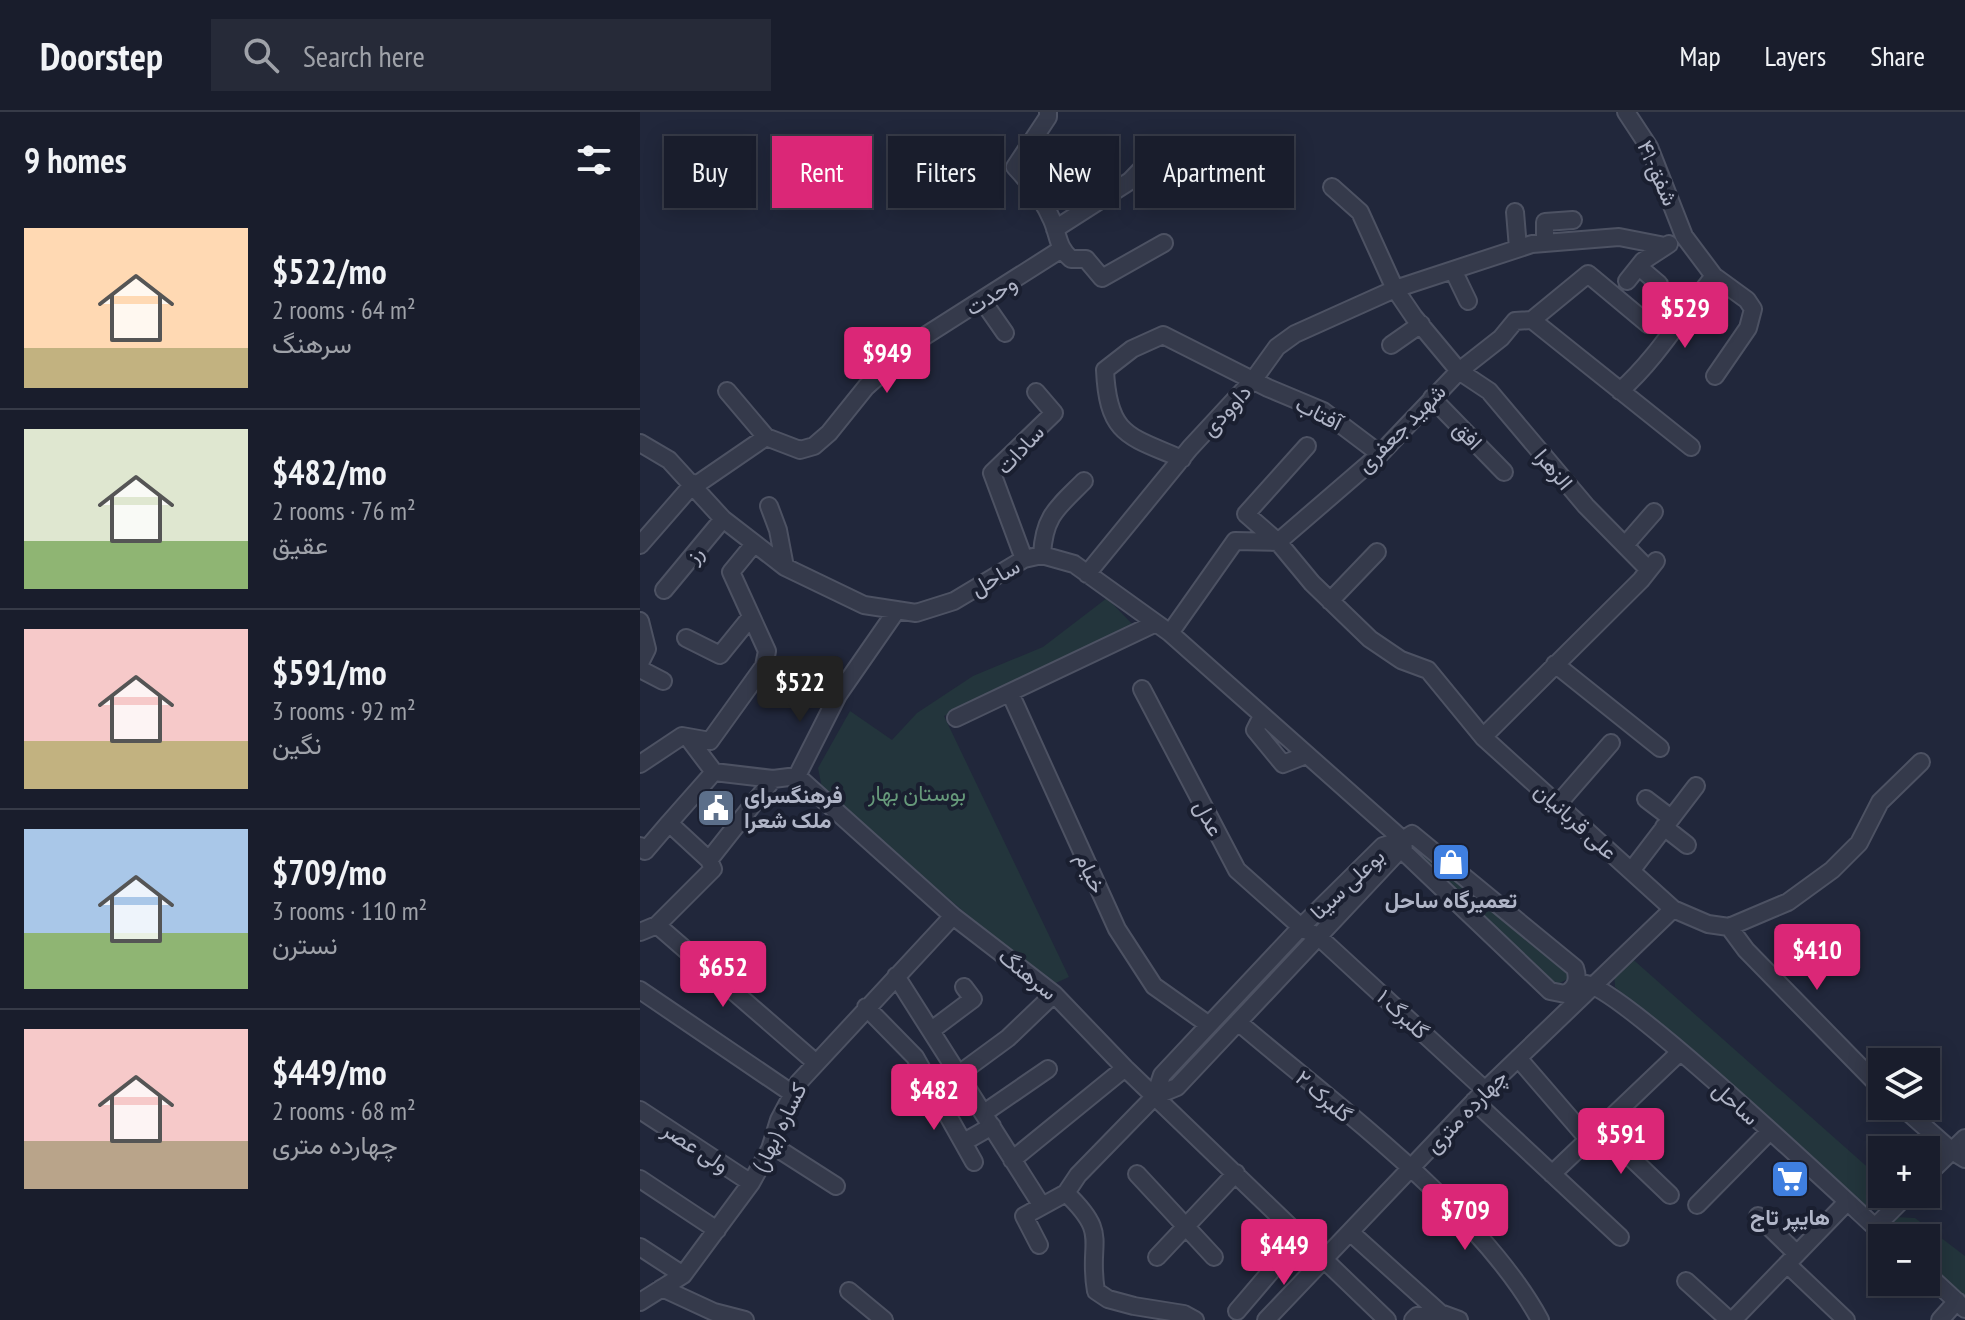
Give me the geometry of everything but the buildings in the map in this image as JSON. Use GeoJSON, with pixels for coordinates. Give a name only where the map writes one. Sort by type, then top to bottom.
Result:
{"type":"FeatureCollection","features":[{"type":"Feature","properties":{"kind":"street"},"geometry":{"type":"LineString","coordinates":[[1048,112],[1048,117],[1015,167],[1033,186],[1055,229],[1060,250],[1071,259],[1086,259],[1102,278],[1164,243]]}},
{"type":"Feature","properties":{"kind":"street","name":"شفق-۴۱"},"geometry":{"type":"LineString","coordinates":[[1626,112],[1649,147],[1684,236],[1714,276],[1747,300],[1753,309],[1748,328],[1715,376]]}},
{"type":"Feature","properties":{"kind":"street"},"geometry":{"type":"LineString","coordinates":[[1055,229],[1135,176]]}},
{"type":"Feature","properties":{"kind":"street"},"geometry":{"type":"LineString","coordinates":[[1332,187],[1360,212],[1395,289],[1459,371]]}},
{"type":"Feature","properties":{"kind":"street"},"geometry":{"type":"LineString","coordinates":[[1515,212],[1518,248]]}},
{"type":"Feature","properties":{"kind":"street"},"geometry":{"type":"LineString","coordinates":[[1545,243],[1545,222],[1573,220]]}},
{"type":"Feature","properties":{"kind":"street"},"geometry":{"type":"LineString","coordinates":[[1627,281],[1665,246],[1684,236]]}},
{"type":"Feature","properties":{"kind":"street","name":"داوودی"},"geometry":{"type":"LineString","coordinates":[[1087,574],[1182,459],[1254,379],[1277,347],[1295,334],[1395,289],[1518,248],[1619,237],[1665,246]]}},
{"type":"Feature","properties":{"kind":"street","name":"وحدت"},"geometry":{"type":"LineString","coordinates":[[766,437],[800,450],[814,446],[866,387],[917,341],[1060,250]]}},
{"type":"Feature","properties":{"kind":"street"},"geometry":{"type":"LineString","coordinates":[[1639,267],[1659,284]]}},
{"type":"Feature","properties":{"kind":"street"},"geometry":{"type":"LineString","coordinates":[[1453,270],[1468,301]]}},
{"type":"Feature","properties":{"kind":"street","name":"شهید جعفری"},"geometry":{"type":"LineString","coordinates":[[1278,542],[1380,454],[1459,371],[1501,338],[1515,321],[1532,320],[1588,274],[1648,324]]}},
{"type":"Feature","properties":{"kind":"street"},"geometry":{"type":"LineString","coordinates":[[1620,391],[1664,346],[1681,317],[1714,276]]}},
{"type":"Feature","properties":{"kind":"street"},"geometry":{"type":"LineString","coordinates":[[982,300],[1005,333]]}},
{"type":"Feature","properties":{"kind":"street"},"geometry":{"type":"LineString","coordinates":[[1532,320],[1691,447]]}},
{"type":"Feature","properties":{"kind":"street"},"geometry":{"type":"LineString","coordinates":[[1391,345],[1421,324]]}},
{"type":"Feature","properties":{"kind":"street","name":"آفتاب"},"geometry":{"type":"LineString","coordinates":[[1182,459],[1124,434],[1110,400],[1105,370],[1132,349],[1163,335],[1323,411],[1380,454]]}},
{"type":"Feature","properties":{"kind":"street","name":"الزهرا"},"geometry":{"type":"LineString","coordinates":[[1459,371],[1489,391],[1586,506],[1652,566],[1483,737]]}},
{"type":"Feature","properties":{"kind":"street"},"geometry":{"type":"LineString","coordinates":[[640,545],[695,484],[766,437],[727,391]]}},
{"type":"Feature","properties":{"kind":"street","name":"سادات"},"geometry":{"type":"LineString","coordinates":[[1024,559],[992,473],[1054,413],[1036,392]]}},
{"type":"Feature","properties":{"kind":"street","name":"افق"},"geometry":{"type":"LineString","coordinates":[[1432,398],[1504,472]]}},
{"type":"Feature","properties":{"kind":"street","name":"علی قربانیان"},"geometry":{"type":"LineString","coordinates":[[1307,446],[1246,514],[1278,542],[1330,601],[1370,639],[1401,660],[1428,670],[1483,737],[1673,909],[1708,924],[1729,927]]}},
{"type":"Feature","properties":{"kind":"street","name":"ساحل"},"geometry":{"type":"LineString","coordinates":[[643,450],[669,460],[695,484],[723,519],[785,567],[864,605],[916,613],[954,601],[1024,559],[1042,555],[1074,564],[1163,628],[1403,840],[1404,852],[1550,991],[1565,994],[1576,983],[1575,968],[1462,877],[1419,837],[1412,834],[1403,840]]}},
{"type":"Feature","properties":{"kind":"street"},"geometry":{"type":"LineString","coordinates":[[1042,555],[1043,531],[1048,517],[1084,481]]}},
{"type":"Feature","properties":{"kind":"street"},"geometry":{"type":"LineString","coordinates":[[769,506],[778,530],[785,567]]}},
{"type":"Feature","properties":{"kind":"street"},"geometry":{"type":"LineString","coordinates":[[1626,544],[1654,512]]}},
{"type":"Feature","properties":{"kind":"street","name":"رز"},"geometry":{"type":"LineString","coordinates":[[664,590],[723,519]]}},
{"type":"Feature","properties":{"kind":"street"},"geometry":{"type":"LineString","coordinates":[[956,718],[1163,628],[1235,541],[1278,542]]}},
{"type":"Feature","properties":{"kind":"street"},"geometry":{"type":"LineString","coordinates":[[640,764],[682,736],[710,741],[764,666],[767,651],[731,572],[754,544]]}},
{"type":"Feature","properties":{"kind":"street"},"geometry":{"type":"LineString","coordinates":[[1330,601],[1377,552]]}},
{"type":"Feature","properties":{"kind":"street"},"geometry":{"type":"LineString","coordinates":[[689,739],[714,772],[773,779],[797,776],[838,695],[897,610]]}},
{"type":"Feature","properties":{"kind":"street"},"geometry":{"type":"LineString","coordinates":[[686,638],[720,655],[750,618]]}},
{"type":"Feature","properties":{"kind":"street"},"geometry":{"type":"LineString","coordinates":[[640,621],[647,649],[640,666],[663,681]]}},
{"type":"Feature","properties":{"kind":"street"},"geometry":{"type":"LineString","coordinates":[[1555,664],[1660,748]]}},
{"type":"Feature","properties":{"kind":"street","name":"عدل"},"geometry":{"type":"LineString","coordinates":[[1142,689],[1237,870],[1301,927],[1320,938]]}},
{"type":"Feature","properties":{"kind":"street","name":"خیام"},"geometry":{"type":"LineString","coordinates":[[1010,693],[1117,929],[1154,986],[1209,1025]]}},
{"type":"Feature","properties":{"kind":"street"},"geometry":{"type":"LineString","coordinates":[[1558,804],[1611,743]]}},
{"type":"Feature","properties":{"kind":"street"},"geometry":{"type":"LineString","coordinates":[[1868,1074],[1729,927],[1788,902],[1832,870],[1859,843],[1880,802],[1921,762]]}},
{"type":"Feature","properties":{"kind":"street"},"geometry":{"type":"LineString","coordinates":[[640,846],[645,851],[714,772]]}},
{"type":"Feature","properties":{"kind":"street","name":"سرهنگ"},"geometry":{"type":"LineString","coordinates":[[797,776],[953,916],[1054,994],[1125,1068],[1387,1320]]}},
{"type":"Feature","properties":{"kind":"street"},"geometry":{"type":"LineString","coordinates":[[709,860],[773,779]]}},
{"type":"Feature","properties":{"kind":"street"},"geometry":{"type":"LineString","coordinates":[[1631,871],[1696,786]]}},
{"type":"Feature","properties":{"kind":"street"},"geometry":{"type":"LineString","coordinates":[[1646,799],[1687,845]]}},
{"type":"Feature","properties":{"kind":"street"},"geometry":{"type":"LineString","coordinates":[[640,932],[657,925],[713,869],[709,860],[669,823]]}},
{"type":"Feature","properties":{"kind":"street","name":"بوعلی سینا"},"geometry":{"type":"LineString","coordinates":[[1155,1096],[1162,1075],[1301,927],[1383,846],[1403,840]]}},
{"type":"Feature","properties":{"kind":"street","name":"بوعلی سینا"},"geometry":{"type":"LineString","coordinates":[[1039,1245],[1024,1216],[1066,1193],[1078,1175],[1155,1096],[1177,1087],[1320,938],[1395,855],[1403,840]]}},
{"type":"Feature","properties":{"kind":"street","name":"چهارده متری"},"geometry":{"type":"LineString","coordinates":[[1266,1320],[1480,1095],[1673,909]]}},
{"type":"Feature","properties":{"kind":"street","name":"کساره (بهار)"},"geometry":{"type":"LineString","coordinates":[[640,1302],[683,1275],[751,1183],[772,1145],[793,1094],[815,1062],[953,916]]}},
{"type":"Feature","properties":{"kind":"street"},"geometry":{"type":"LineString","coordinates":[[657,925],[815,1062]]}},
{"type":"Feature","properties":{"kind":"street","name":"گلبرگ ۱"},"geometry":{"type":"LineString","coordinates":[[1320,938],[1480,1095],[1552,1174],[1620,1237]]}},
{"type":"Feature","properties":{"kind":"street"},"geometry":{"type":"LineString","coordinates":[[896,976],[933,1029],[1042,1206]]}},
{"type":"Feature","properties":{"kind":"street","name":"ساحل"},"geometry":{"type":"LineString","coordinates":[[1576,983],[1594,985],[1680,1052],[1872,1224]]}},
{"type":"Feature","properties":{"kind":"street"},"geometry":{"type":"LineString","coordinates":[[933,1029],[973,999],[964,987]]}},
{"type":"Feature","properties":{"kind":"street"},"geometry":{"type":"LineString","coordinates":[[640,990],[793,1094]]}},
{"type":"Feature","properties":{"kind":"street"},"geometry":{"type":"LineString","coordinates":[[959,1074],[1008,1038],[1054,994]]}},
{"type":"Feature","properties":{"kind":"street"},"geometry":{"type":"LineString","coordinates":[[866,1007],[915,1057],[974,1162]]}},
{"type":"Feature","properties":{"kind":"street","name":"گلبرک ۲"},"geometry":{"type":"LineString","coordinates":[[1238,1022],[1409,1170],[1500,1258],[1540,1320]]}},
{"type":"Feature","properties":{"kind":"street"},"geometry":{"type":"LineString","coordinates":[[1552,1174],[1680,1052]]}},
{"type":"Feature","properties":{"kind":"street"},"geometry":{"type":"LineString","coordinates":[[1518,1058],[1594,1134],[1670,1195]]}},
{"type":"Feature","properties":{"kind":"street"},"geometry":{"type":"LineString","coordinates":[[1012,1160],[1125,1068]]}},
{"type":"Feature","properties":{"kind":"street"},"geometry":{"type":"LineString","coordinates":[[964,1142],[1048,1069]]}},
{"type":"Feature","properties":{"kind":"street","name":"ولی عصر"},"geometry":{"type":"LineString","coordinates":[[640,1110],[751,1183]]}},
{"type":"Feature","properties":{"kind":"street"},"geometry":{"type":"LineString","coordinates":[[1917,1120],[1958,1155]]}},
{"type":"Feature","properties":{"kind":"street"},"geometry":{"type":"LineString","coordinates":[[1697,1205],[1769,1132]]}},
{"type":"Feature","properties":{"kind":"street"},"geometry":{"type":"LineString","coordinates":[[1940,1167],[1958,1155],[1965,1138]]}},
{"type":"Feature","properties":{"kind":"street"},"geometry":{"type":"LineString","coordinates":[[772,1145],[836,1186]]}},
{"type":"Feature","properties":{"kind":"street"},"geometry":{"type":"LineString","coordinates":[[1157,1257],[1236,1173]]}},
{"type":"Feature","properties":{"kind":"street"},"geometry":{"type":"LineString","coordinates":[[1137,1174],[1214,1257]]}},
{"type":"Feature","properties":{"kind":"street"},"geometry":{"type":"LineString","coordinates":[[640,1179],[717,1230]]}},
{"type":"Feature","properties":{"kind":"street"},"geometry":{"type":"LineString","coordinates":[[1066,1193],[1087,1214],[1096,1231],[1093,1273],[1096,1291],[1108,1299],[1184,1314],[1195,1320]]}},
{"type":"Feature","properties":{"kind":"street"},"geometry":{"type":"LineString","coordinates":[[1686,1281],[1731,1320],[1847,1202]]}},
{"type":"Feature","properties":{"kind":"street"},"geometry":{"type":"LineString","coordinates":[[1758,1216],[1846,1320]]}},
{"type":"Feature","properties":{"kind":"street"},"geometry":{"type":"LineString","coordinates":[[1350,1232],[1440,1313],[1459,1320]]}},
{"type":"Feature","properties":{"kind":"street"},"geometry":{"type":"LineString","coordinates":[[1237,1311],[1301,1236]]}},
{"type":"Feature","properties":{"kind":"street"},"geometry":{"type":"LineString","coordinates":[[640,1247],[683,1275]]}},
{"type":"Feature","properties":{"kind":"street"},"geometry":{"type":"LineString","coordinates":[[1940,1286],[1961,1305],[1940,1320]]}},
{"type":"Feature","properties":{"kind":"street"},"geometry":{"type":"LineString","coordinates":[[662,1288],[714,1312],[745,1320]]}},
{"type":"Feature","properties":{"kind":"street"},"geometry":{"type":"LineString","coordinates":[[849,1291],[884,1320]]}},
{"type":"Feature","properties":{"kind":"street"},"geometry":{"type":"LineString","coordinates":[[1413,1320],[1417,1316],[1440,1313]]}},
{"type":"Feature","properties":{"kind":"green space","name":"بوستان بهار"},"geometry":{"type":"Polygon","coordinates":[[[1107,598],[1135,627],[944,716],[1069,977],[1049,986],[822,788],[818,768],[850,711],[892,740],[917,713],[973,676],[1043,647],[1107,598]]]}},
{"type":"Feature","properties":{"kind":"green space"},"geometry":{"type":"Polygon","coordinates":[[[1417,853],[1422,853],[1568,972],[1569,978],[1553,987],[1416,858],[1417,853]]]}},
{"type":"Feature","properties":{"kind":"green space"},"geometry":{"type":"Polygon","coordinates":[[[1628,955],[1868,1168],[1868,1208],[1879,1208],[1876,1211],[1867,1208],[1615,987],[1614,969],[1628,955]]]}},
{"type":"Feature","properties":{"kind":"green space"},"geometry":{"type":"Polygon","coordinates":[[[1896,1217],[1915,1218],[1923,1224],[1892,1224],[1896,1217]]]}},
{"type":"Feature","properties":{"kind":"green space"},"geometry":{"type":"Polygon","coordinates":[[[1940,1237],[1965,1256],[1965,1297],[1940,1275],[1940,1237]]]}},
{"type":"Feature","properties":{"kind":"place","name":"فرهنگسرای ملک شعرا"},"geometry":{"type":"Point","coordinates":[716,808]}},
{"type":"Feature","properties":{"kind":"place","name":"تعمیرگاه ساحل"},"geometry":{"type":"Point","coordinates":[1451,862]}},
{"type":"Feature","properties":{"kind":"place","name":"هایپر تاج"},"geometry":{"type":"Point","coordinates":[1790,1179]}}]}
